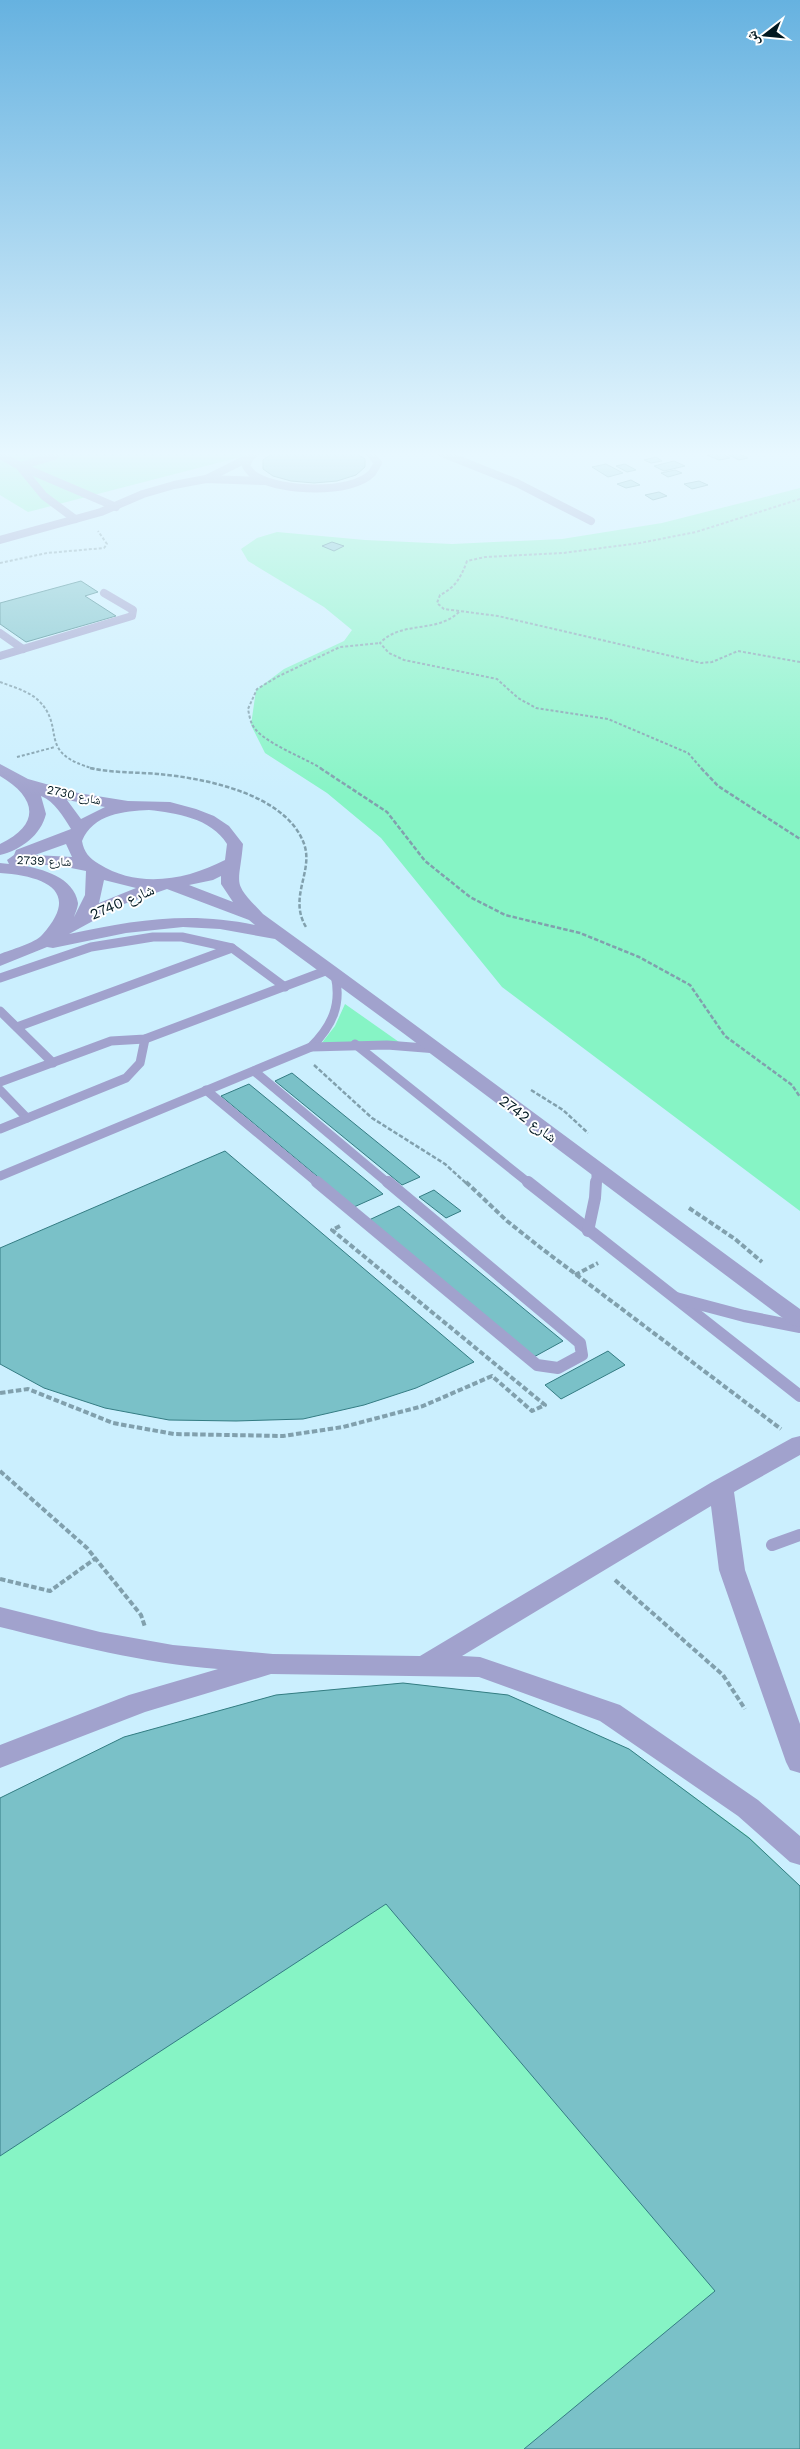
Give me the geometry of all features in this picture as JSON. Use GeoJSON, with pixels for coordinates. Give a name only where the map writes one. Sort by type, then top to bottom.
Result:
{"type":"FeatureCollection","features":[{"type":"Feature","properties":{"kind":"street","name":"شارع 2730"},"geometry":{"type":"LineString","coordinates":[[6,764],[22,782],[53,795],[69,812],[77,832]]}},
{"type":"Feature","properties":{"kind":"street","name":"شارع 2730"},"geometry":{"type":"LineString","coordinates":[[22,782],[76,798],[185,810],[203,817],[223,829],[235,844],[233,862]]}},
{"type":"Feature","properties":{"kind":"street"},"geometry":{"type":"LineString","coordinates":[[0,850],[26,837],[36,822],[39,808],[34,794],[22,782]]}},
{"type":"Feature","properties":{"kind":"street","name":"شارع 2739"},"geometry":{"type":"LineString","coordinates":[[0,860],[25,853],[77,832],[88,820],[101,813],[127,805]]}},
{"type":"Feature","properties":{"kind":"street"},"geometry":{"type":"LineString","coordinates":[[77,832],[74,848],[78,855],[90,866]]}},
{"type":"Feature","properties":{"kind":"street","name":"شارع 2739"},"geometry":{"type":"LineString","coordinates":[[0,860],[56,860],[90,866],[127,882],[167,884]]}},
{"type":"Feature","properties":{"kind":"street"},"geometry":{"type":"LineString","coordinates":[[167,884],[208,876],[233,862]]}},
{"type":"Feature","properties":{"kind":"street","name":"شارع 2742"},"geometry":{"type":"LineString","coordinates":[[233,862],[229,874],[230,884],[235,894],[257,918],[437,1049],[596,1170],[800,1320]]}},
{"type":"Feature","properties":{"kind":"street","name":"شارع 2740"},"geometry":{"type":"LineString","coordinates":[[82,919],[96,890],[90,866]]}},
{"type":"Feature","properties":{"kind":"street"},"geometry":{"type":"LineString","coordinates":[[0,868],[14,868],[40,874],[60,884],[68,899],[67,915],[60,926],[35,946]]}},
{"type":"Feature","properties":{"kind":"street","name":"شارع 2742"},"geometry":{"type":"LineString","coordinates":[[167,884],[257,918]]}},
{"type":"Feature","properties":{"kind":"street","name":"شارع 2740"},"geometry":{"type":"LineString","coordinates":[[0,961],[35,946],[118,900],[167,884]]}},
{"type":"Feature","properties":{"kind":"street"},"geometry":{"type":"LineString","coordinates":[[35,946],[132,927],[177,922],[203,922],[277,934]]}},
{"type":"Feature","properties":{"kind":"street"},"geometry":{"type":"LineString","coordinates":[[426,1665],[721,1488],[792,1438]]}},
{"type":"Feature","properties":{"kind":"street"},"geometry":{"type":"LineString","coordinates":[[721,1488],[732,1570],[800,1762]]}},
{"type":"Feature","properties":{"kind":"street"},"geometry":{"type":"LineString","coordinates":[[0,1617],[100,1642],[173,1656],[274,1664],[426,1665],[480,1668],[610,1713],[748,1808],[800,1853]]}},
{"type":"Feature","properties":{"kind":"street"},"geometry":{"type":"LineString","coordinates":[[0,1757],[139,1703],[274,1664]]}},
{"type":"Feature","properties":{"kind":"lane"},"geometry":{"type":"LineString","coordinates":[[0,656],[132,616],[133,610],[104,593]]}},
{"type":"Feature","properties":{"kind":"lane"},"geometry":{"type":"LineString","coordinates":[[0,634],[23,649]]}},
{"type":"Feature","properties":{"kind":"lane"},"geometry":{"type":"LineString","coordinates":[[0,978],[91,947],[153,937],[182,937],[232,948],[286,987]]}},
{"type":"Feature","properties":{"kind":"lane"},"geometry":{"type":"LineString","coordinates":[[17,1028],[232,948]]}},
{"type":"Feature","properties":{"kind":"lane"},"geometry":{"type":"LineString","coordinates":[[0,1082],[111,1041],[145,1039],[332,972],[340,996],[335,1017],[329,1027],[306,1049]]}},
{"type":"Feature","properties":{"kind":"lane"},"geometry":{"type":"LineString","coordinates":[[0,1011],[53,1063]]}},
{"type":"Feature","properties":{"kind":"lane"},"geometry":{"type":"LineString","coordinates":[[0,1129],[126,1078],[140,1063],[145,1039]]}},
{"type":"Feature","properties":{"kind":"lane"},"geometry":{"type":"LineString","coordinates":[[355,1044],[670,1296],[800,1396]]}},
{"type":"Feature","properties":{"kind":"lane"},"geometry":{"type":"LineString","coordinates":[[0,1176],[306,1049],[355,1044],[437,1049]]}},
{"type":"Feature","properties":{"kind":"lane"},"geometry":{"type":"LineString","coordinates":[[206,1090],[537,1365],[558,1368],[582,1355],[580,1343],[254,1071]]}},
{"type":"Feature","properties":{"kind":"lane"},"geometry":{"type":"LineString","coordinates":[[0,1090],[27,1118]]}},
{"type":"Feature","properties":{"kind":"lane"},"geometry":{"type":"LineString","coordinates":[[588,1231],[595,1198],[596,1170]]}},
{"type":"Feature","properties":{"kind":"lane"},"geometry":{"type":"LineString","coordinates":[[670,1296],[744,1316],[800,1328]]}},
{"type":"Feature","properties":{"kind":"lane"},"geometry":{"type":"LineString","coordinates":[[772,1545],[800,1535]]}},
{"type":"Feature","properties":{"kind":"path"},"geometry":{"type":"LineString","coordinates":[[465,567],[462,579],[453,589],[440,595],[437,603],[444,608],[459,612],[498,616],[701,663],[711,664],[730,652],[738,651],[800,662]]}},
{"type":"Feature","properties":{"kind":"path"},"geometry":{"type":"LineString","coordinates":[[380,643],[384,636],[396,631],[440,624],[456,616],[459,612]]}},
{"type":"Feature","properties":{"kind":"path"},"geometry":{"type":"LineString","coordinates":[[380,643],[389,653],[404,660],[496,679],[518,698],[536,708],[608,719],[688,753],[718,786],[800,839]]}},
{"type":"Feature","properties":{"kind":"path"},"geometry":{"type":"LineString","coordinates":[[380,643],[340,647],[279,676],[257,689],[248,708],[253,726],[271,743],[304,757],[386,812],[425,860],[470,897],[504,915],[580,933],[639,957],[690,985],[725,1036],[792,1085],[800,1097]]}},
{"type":"Feature","properties":{"kind":"path"},"geometry":{"type":"LineString","coordinates":[[0,682],[38,700],[48,716],[57,751],[73,762],[94,769],[192,778],[237,790],[270,806],[295,827],[308,853],[305,876],[298,898],[299,914],[309,933]]}},
{"type":"Feature","properties":{"kind":"path"},"geometry":{"type":"LineString","coordinates":[[6,764],[55,747]]}},
{"type":"Feature","properties":{"kind":"path"},"geometry":{"type":"LineString","coordinates":[[306,1049],[333,1084],[372,1118],[445,1164],[507,1221],[575,1276],[671,1344],[792,1438]]}},
{"type":"Feature","properties":{"kind":"path"},"geometry":{"type":"LineString","coordinates":[[530,1090],[563,1110],[590,1135]]}},
{"type":"Feature","properties":{"kind":"path"},"geometry":{"type":"LineString","coordinates":[[684,1204],[735,1239],[769,1267]]}},
{"type":"Feature","properties":{"kind":"path"},"geometry":{"type":"LineString","coordinates":[[575,1276],[616,1253]]}},
{"type":"Feature","properties":{"kind":"path"},"geometry":{"type":"LineString","coordinates":[[0,1393],[28,1389],[113,1422],[174,1434],[283,1436],[343,1428],[423,1406],[492,1376],[532,1411]]}},
{"type":"Feature","properties":{"kind":"path"},"geometry":{"type":"LineString","coordinates":[[0,1471],[96,1558],[141,1615],[152,1652]]}},
{"type":"Feature","properties":{"kind":"path"},"geometry":{"type":"LineString","coordinates":[[0,1579],[50,1591],[96,1558]]}},
{"type":"Feature","properties":{"kind":"path"},"geometry":{"type":"LineString","coordinates":[[596,1563],[723,1675],[745,1709]]}},
{"type":"Feature","properties":{"kind":"green space"},"geometry":{"type":"Polygon","coordinates":[[[258,567],[800,567],[800,1211],[502,987],[381,838],[327,793],[265,753],[251,725],[256,690],[284,669],[344,641],[352,630],[324,607],[258,567]]]}},
{"type":"Feature","properties":{"kind":"green space"},"geometry":{"type":"Polygon","coordinates":[[[345,1004],[399,1042],[321,1044],[335,1026],[345,1004]]]}},
{"type":"Feature","properties":{"kind":"green space"},"geometry":{"type":"Polygon","coordinates":[[[403,1683],[508,1695],[629,1749],[749,1837],[800,1886],[800,2449],[0,2449],[0,1798],[124,1737],[276,1695],[403,1683]]]}},
{"type":"Feature","properties":{"kind":"building"},"geometry":{"type":"Polygon","coordinates":[[[81,581],[98,592],[85,596],[116,616],[26,642],[0,624],[0,603],[81,581]]]}},
{"type":"Feature","properties":{"kind":"building"},"geometry":{"type":"Polygon","coordinates":[[[292,1073],[420,1177],[402,1185],[275,1081],[292,1073]]]}},
{"type":"Feature","properties":{"kind":"building"},"geometry":{"type":"Polygon","coordinates":[[[249,1084],[383,1194],[354,1207],[221,1096],[249,1084]]]}},
{"type":"Feature","properties":{"kind":"building"},"geometry":{"type":"Polygon","coordinates":[[[225,1151],[474,1362],[416,1388],[364,1405],[303,1419],[236,1421],[169,1420],[105,1408],[44,1388],[0,1364],[0,1248],[225,1151]]]}},
{"type":"Feature","properties":{"kind":"building"},"geometry":{"type":"Polygon","coordinates":[[[434,1190],[461,1211],[446,1218],[419,1197],[434,1190]]]}},
{"type":"Feature","properties":{"kind":"building"},"geometry":{"type":"Polygon","coordinates":[[[399,1206],[563,1341],[532,1358],[369,1220],[399,1206]]]}},
{"type":"Feature","properties":{"kind":"building"},"geometry":{"type":"Polygon","coordinates":[[[608,1351],[625,1365],[561,1399],[545,1385],[608,1351]]]}},
{"type":"Feature","properties":{"kind":"building"},"geometry":{"type":"Polygon","coordinates":[[[403,1683],[508,1695],[629,1749],[749,1838],[800,1886],[800,2449],[524,2449],[715,2291],[386,1904],[0,2156],[0,1798],[124,1737],[276,1695],[403,1683]]]}}]}
